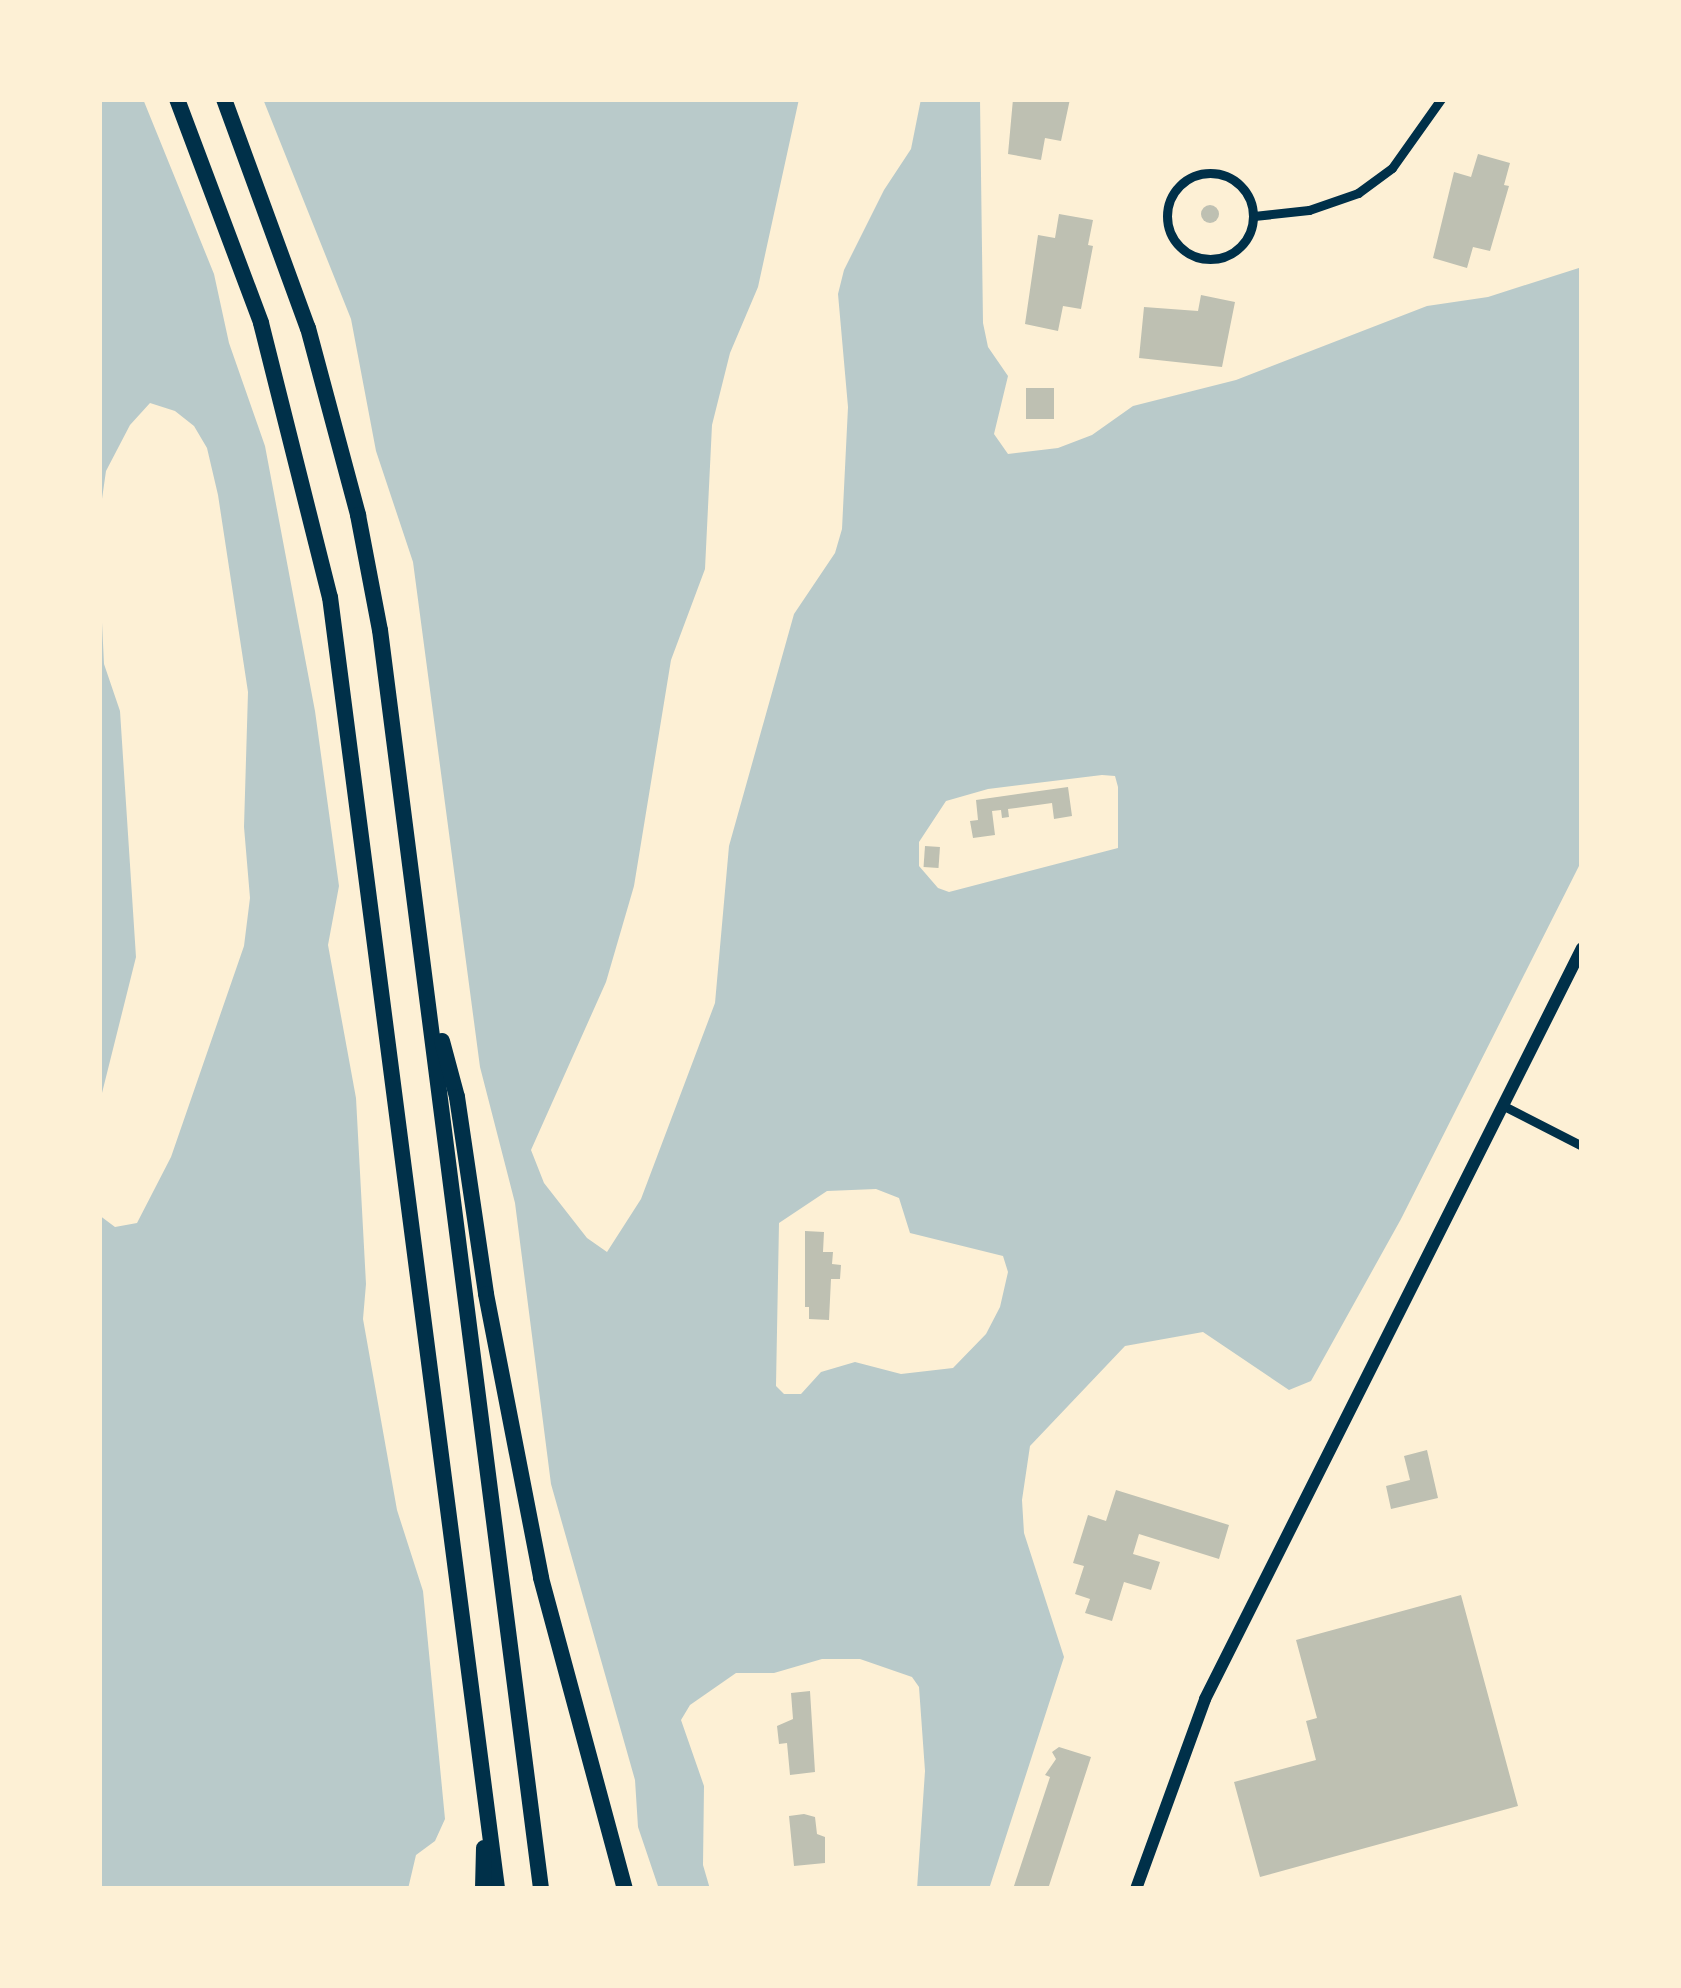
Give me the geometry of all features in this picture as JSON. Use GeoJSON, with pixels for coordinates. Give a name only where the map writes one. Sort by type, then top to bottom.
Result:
{"type":"FeatureCollection","features":[{"type":"Feature","properties":{"kind":"highway"},"geometry":{"type":"LineString","coordinates":[[177,99],[262,323],[330,597],[497,1889]]}},
{"type":"Feature","properties":{"kind":"highway"},"geometry":{"type":"LineString","coordinates":[[224,99],[296,289],[358,515],[389,685],[541,1889]]}},
{"type":"Feature","properties":{"kind":"highway"},"geometry":{"type":"LineString","coordinates":[[429,998],[457,1097],[489,1312],[548,1610],[625,1889]]}},
{"type":"Feature","properties":{"kind":"highway"},"geometry":{"type":"LineString","coordinates":[[483,1889],[487,1805]]}},
{"type":"Feature","properties":{"kind":"street"},"geometry":{"type":"LineString","coordinates":[[1254,216],[1309,210],[1358,193],[1393,168],[1441,99]]}},
{"type":"Feature","properties":{"kind":"street"},"geometry":{"type":"LineString","coordinates":[[1204,172],[1233,178],[1252,201],[1254,216],[1244,244],[1219,259],[1190,254],[1178,245],[1166,218],[1173,192],[1204,172]]}},
{"type":"Feature","properties":{"kind":"street"},"geometry":{"type":"LineString","coordinates":[[1136,1889],[1204,1700],[1582,948]]}},
{"type":"Feature","properties":{"kind":"street"},"geometry":{"type":"LineString","coordinates":[[1502,1105],[1582,1146]]}},
{"type":"Feature","properties":{"kind":"shaded area"},"geometry":{"type":"Polygon","coordinates":[[[99,99],[143,99],[214,274],[229,343],[265,446],[315,711],[339,886],[328,945],[356,1098],[366,1284],[363,1319],[397,1510],[423,1591],[445,1819],[435,1841],[416,1855],[408,1889],[99,1889],[99,1215],[115,1227],[137,1223],[171,1157],[244,946],[250,898],[244,827],[248,692],[218,495],[207,448],[194,426],[175,411],[150,403],[130,425],[106,471],[99,520],[99,99]]]}},
{"type":"Feature","properties":{"kind":"shaded area"},"geometry":{"type":"Polygon","coordinates":[[[263,99],[799,99],[758,287],[730,353],[712,425],[705,569],[671,660],[634,886],[606,982],[531,1150],[544,1183],[587,1238],[607,1252],[641,1199],[715,1003],[729,846],[794,614],[835,553],[842,529],[848,407],[838,294],[844,270],[884,190],[911,149],[921,99],[980,99],[983,323],[988,347],[1008,376],[994,434],[1008,454],[1058,448],[1092,435],[1133,406],[1236,380],[1427,306],[1488,297],[1582,267],[1582,860],[1401,1219],[1311,1381],[1289,1390],[1203,1332],[1125,1346],[1030,1446],[1022,1500],[1024,1533],[1064,1657],[989,1889],[917,1889],[925,1771],[919,1687],[912,1677],[860,1659],[822,1659],[774,1673],[736,1673],[690,1705],[681,1720],[704,1786],[703,1865],[710,1889],[659,1889],[638,1827],[635,1780],[551,1484],[515,1203],[480,1067],[413,562],[376,451],[351,319],[263,99]],[[1115,776],[988,789],[946,801],[919,842],[919,866],[938,888],[949,892],[1118,848],[1118,787],[1115,776]],[[876,1189],[827,1191],[779,1223],[776,1386],[784,1394],[801,1394],[821,1372],[855,1362],[901,1374],[953,1368],[986,1334],[1000,1307],[1008,1272],[1003,1256],[910,1233],[899,1198],[876,1189]]]}},
{"type":"Feature","properties":{"kind":"shaded area"},"geometry":{"type":"Polygon","coordinates":[[[99,560],[104,664],[120,711],[136,957],[99,1105],[99,560]]]}},
{"type":"Feature","properties":{"kind":"building"},"geometry":{"type":"Polygon","coordinates":[[[1013,99],[1070,99],[1061,141],[1045,138],[1041,160],[1008,154],[1013,99]]]}},
{"type":"Feature","properties":{"kind":"building"},"geometry":{"type":"Polygon","coordinates":[[[1478,154],[1510,163],[1504,185],[1509,186],[1490,251],[1473,247],[1467,268],[1433,258],[1454,172],[1471,177],[1478,154]]]}},
{"type":"Feature","properties":{"kind":"building"},"geometry":{"type":"Polygon","coordinates":[[[1210,205],[1219,214],[1210,223],[1201,214],[1210,205]]]}},
{"type":"Feature","properties":{"kind":"building"},"geometry":{"type":"Polygon","coordinates":[[[1059,214],[1093,220],[1088,245],[1093,246],[1081,309],[1063,306],[1058,331],[1025,324],[1038,235],[1055,238],[1059,214]]]}},
{"type":"Feature","properties":{"kind":"building"},"geometry":{"type":"Polygon","coordinates":[[[1201,295],[1235,302],[1222,367],[1139,358],[1144,307],[1198,311],[1201,295]]]}},
{"type":"Feature","properties":{"kind":"building"},"geometry":{"type":"Polygon","coordinates":[[[1026,388],[1054,388],[1054,419],[1026,419],[1026,388]]]}},
{"type":"Feature","properties":{"kind":"building"},"geometry":{"type":"Polygon","coordinates":[[[1068,787],[1072,816],[1054,819],[1052,803],[1008,809],[1009,817],[1002,818],[1001,810],[992,811],[995,835],[973,838],[970,821],[978,820],[976,800],[1068,787]]]}},
{"type":"Feature","properties":{"kind":"building"},"geometry":{"type":"Polygon","coordinates":[[[925,846],[940,847],[938,868],[924,867],[925,846]]]}},
{"type":"Feature","properties":{"kind":"building"},"geometry":{"type":"Polygon","coordinates":[[[805,1231],[824,1232],[823,1252],[833,1252],[832,1264],[841,1265],[840,1279],[831,1279],[829,1320],[809,1319],[809,1307],[805,1307],[805,1231]]]}},
{"type":"Feature","properties":{"kind":"building"},"geometry":{"type":"Polygon","coordinates":[[[1427,1450],[1438,1498],[1391,1509],[1386,1486],[1410,1480],[1404,1456],[1427,1450]]]}},
{"type":"Feature","properties":{"kind":"building"},"geometry":{"type":"Polygon","coordinates":[[[1116,1490],[1229,1525],[1219,1559],[1139,1534],[1133,1554],[1160,1562],[1151,1590],[1124,1582],[1112,1621],[1085,1613],[1090,1599],[1075,1594],[1084,1566],[1073,1563],[1088,1515],[1106,1521],[1116,1490]]]}},
{"type":"Feature","properties":{"kind":"building"},"geometry":{"type":"Polygon","coordinates":[[[1461,1595],[1518,1806],[1260,1877],[1234,1782],[1316,1760],[1306,1721],[1317,1718],[1296,1640],[1461,1595]]]}},
{"type":"Feature","properties":{"kind":"building"},"geometry":{"type":"Polygon","coordinates":[[[810,1691],[815,1772],[790,1775],[787,1743],[779,1744],[777,1726],[793,1719],[791,1693],[810,1691]]]}},
{"type":"Feature","properties":{"kind":"building"},"geometry":{"type":"Polygon","coordinates":[[[1059,1747],[1091,1757],[1048,1889],[1013,1889],[1050,1777],[1045,1775],[1056,1759],[1052,1752],[1059,1747]]]}},
{"type":"Feature","properties":{"kind":"building"},"geometry":{"type":"Polygon","coordinates":[[[789,1816],[815,1817],[817,1834],[825,1837],[825,1863],[794,1866],[789,1816]]]}}]}
